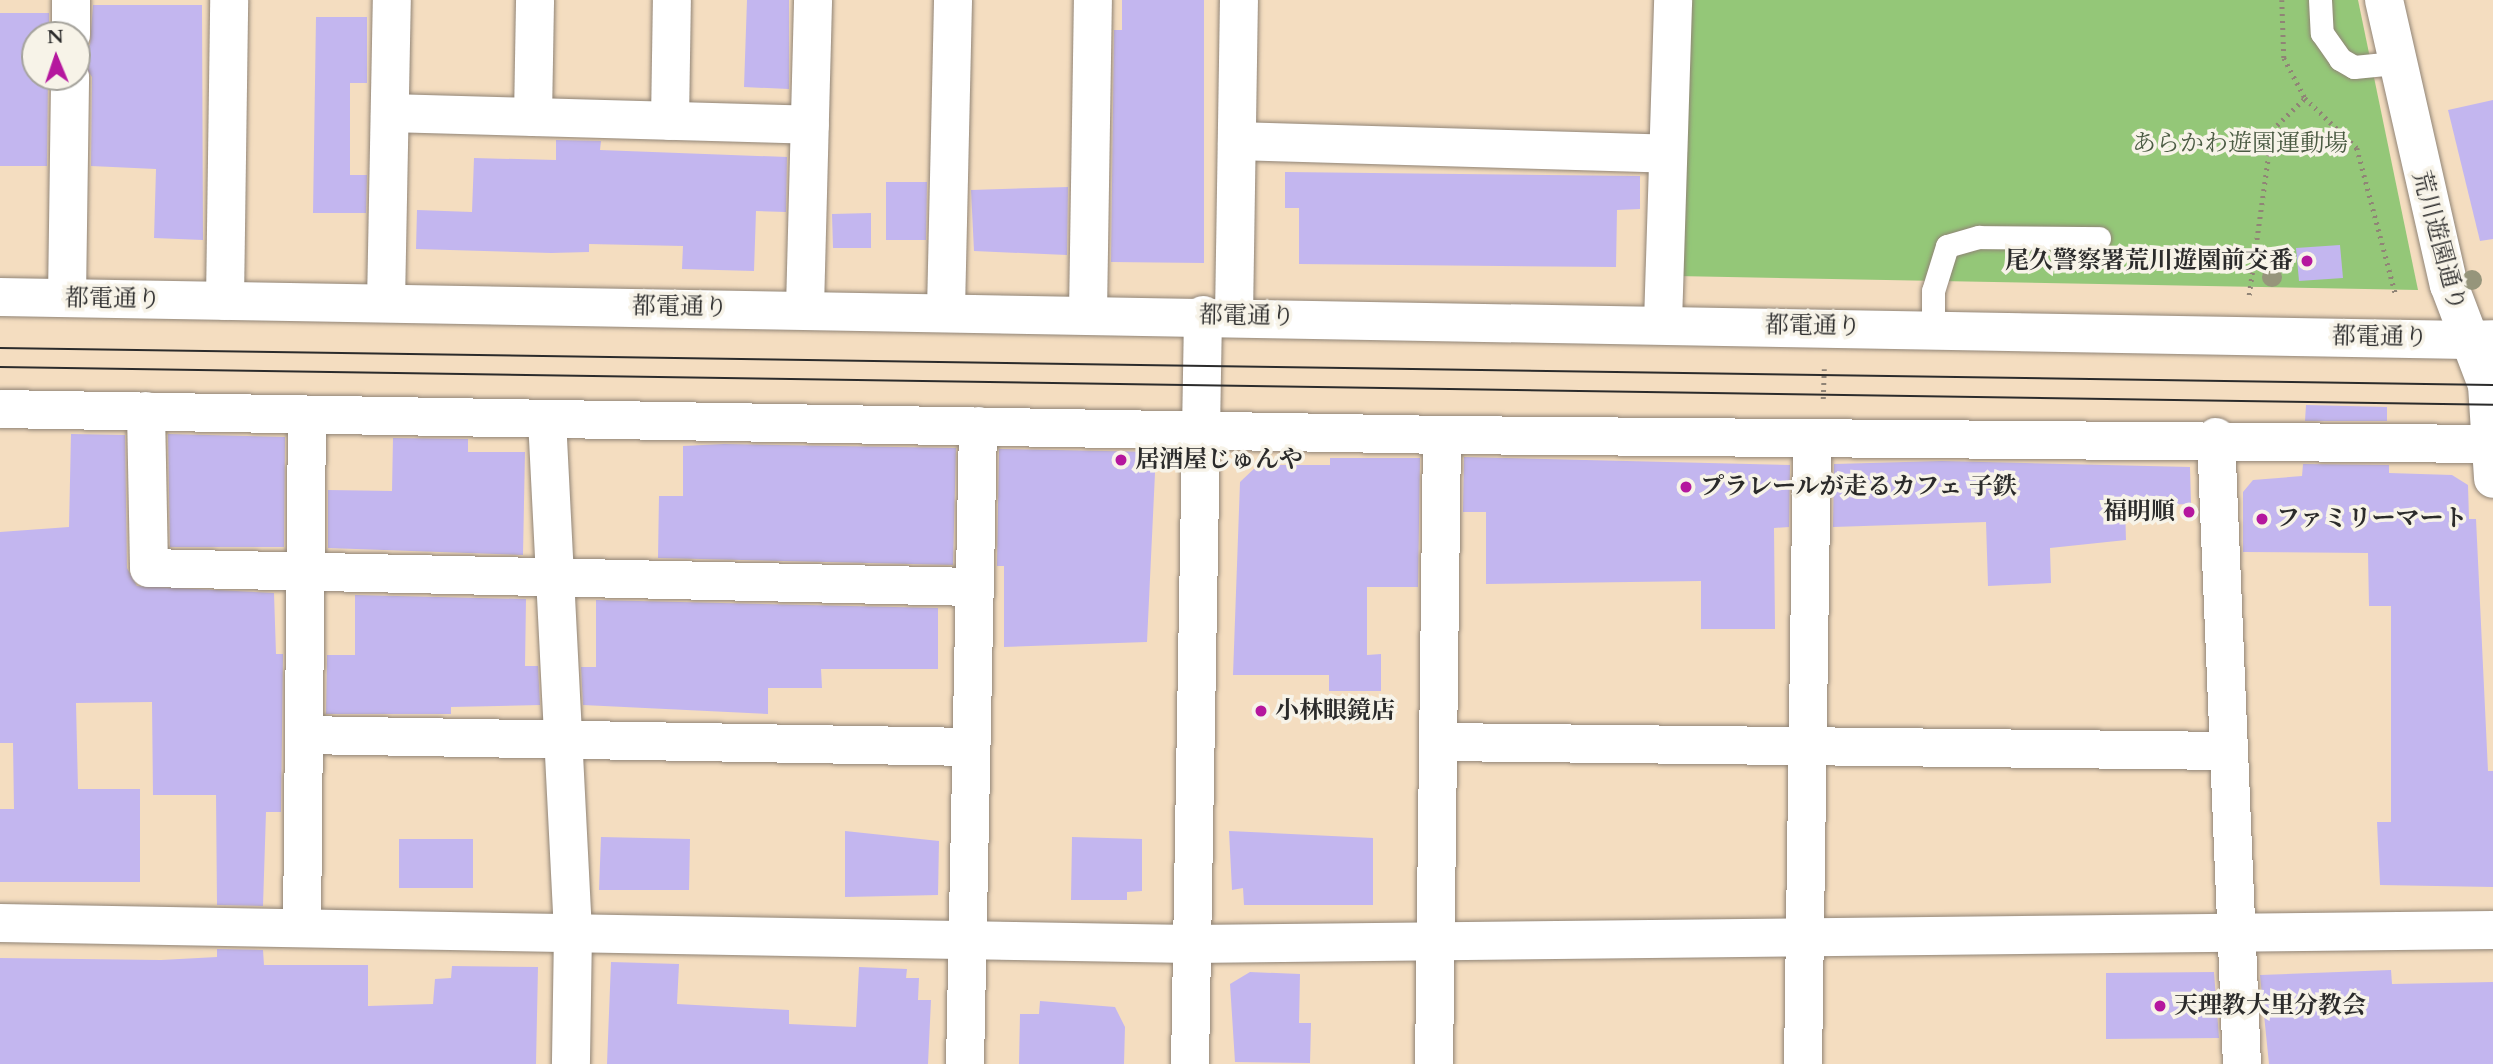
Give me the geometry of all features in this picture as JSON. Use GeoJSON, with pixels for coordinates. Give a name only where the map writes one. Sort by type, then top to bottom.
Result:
{"type":"FeatureCollection","features":[{"type":"Feature","properties":{"kind":"street"},"geometry":{"type":"LineString","coordinates":[[71,0],[71,21]]}},
{"type":"Feature","properties":{"kind":"street"},"geometry":{"type":"LineString","coordinates":[[225,301],[229,0]]}},
{"type":"Feature","properties":{"kind":"street"},"geometry":{"type":"LineString","coordinates":[[386,303],[392,0]]}},
{"type":"Feature","properties":{"kind":"street"},"geometry":{"type":"LineString","coordinates":[[533,117],[535,0]]}},
{"type":"Feature","properties":{"kind":"street"},"geometry":{"type":"LineString","coordinates":[[670,121],[672,0]]}},
{"type":"Feature","properties":{"kind":"street"},"geometry":{"type":"LineString","coordinates":[[805,309],[813,0]]}},
{"type":"Feature","properties":{"kind":"street"},"geometry":{"type":"LineString","coordinates":[[946,310],[953,0]]}},
{"type":"Feature","properties":{"kind":"street"},"geometry":{"type":"LineString","coordinates":[[1088,313],[1093,0]]}},
{"type":"Feature","properties":{"kind":"street"},"geometry":{"type":"LineString","coordinates":[[1189,1064],[1201,431],[1219,316],[1237,141],[1239,0]]}},
{"type":"Feature","properties":{"kind":"street"},"geometry":{"type":"LineString","coordinates":[[1663,323],[1673,0]]}},
{"type":"Feature","properties":{"kind":"street","name":"荒川遊園通り"},"geometry":{"type":"LineString","coordinates":[[2385,0],[2395,64],[2480,340],[2487,384],[2492,455]]}},
{"type":"Feature","properties":{"kind":"street"},"geometry":{"type":"LineString","coordinates":[[67,298],[70,91]]}},
{"type":"Feature","properties":{"kind":"street"},"geometry":{"type":"LineString","coordinates":[[390,113],[810,125]]}},
{"type":"Feature","properties":{"kind":"street"},"geometry":{"type":"LineString","coordinates":[[1237,141],[1668,154]]}},
{"type":"Feature","properties":{"kind":"street","name":"都電通り"},"geometry":{"type":"LineString","coordinates":[[0,297],[946,310],[2480,340]]}},
{"type":"Feature","properties":{"kind":"street"},"geometry":{"type":"LineString","coordinates":[[0,409],[1812,440],[2216,437],[2492,455]]}},
{"type":"Feature","properties":{"kind":"street"},"geometry":{"type":"LineString","coordinates":[[146,411],[149,568],[555,582],[975,587]]}},
{"type":"Feature","properties":{"kind":"street"},"geometry":{"type":"LineString","coordinates":[[302,928],[307,415]]}},
{"type":"Feature","properties":{"kind":"street"},"geometry":{"type":"LineString","coordinates":[[547,419],[573,932],[571,1064]]}},
{"type":"Feature","properties":{"kind":"street"},"geometry":{"type":"LineString","coordinates":[[965,1064],[978,426]]}},
{"type":"Feature","properties":{"kind":"street"},"geometry":{"type":"LineString","coordinates":[[1434,1064],[1442,435]]}},
{"type":"Feature","properties":{"kind":"street"},"geometry":{"type":"LineString","coordinates":[[2216,437],[2242,1064]]}},
{"type":"Feature","properties":{"kind":"street"},"geometry":{"type":"LineString","coordinates":[[1803,1064],[1812,440]]}},
{"type":"Feature","properties":{"kind":"street"},"geometry":{"type":"LineString","coordinates":[[304,735],[971,747]]}},
{"type":"Feature","properties":{"kind":"street"},"geometry":{"type":"LineString","coordinates":[[1438,742],[1808,749],[2228,751]]}},
{"type":"Feature","properties":{"kind":"street"},"geometry":{"type":"LineString","coordinates":[[0,923],[1191,944],[2237,935],[2493,930]]}},
{"type":"Feature","properties":{"kind":"lane"},"geometry":{"type":"LineString","coordinates":[[2320,0],[2322,33],[2340,59],[2354,67],[2395,64]]}},
{"type":"Feature","properties":{"kind":"lane"},"geometry":{"type":"LineString","coordinates":[[1933,328],[1933,291],[1947,246],[1979,236],[2099,238]]}},
{"type":"Feature","properties":{"kind":"path"},"geometry":{"type":"LineString","coordinates":[[2281,0],[2284,58],[2305,98],[2357,148],[2397,300]]}},
{"type":"Feature","properties":{"kind":"path"},"geometry":{"type":"LineString","coordinates":[[2249,296],[2272,130],[2305,98]]}},
{"type":"Feature","properties":{"kind":"green space","name":"あらかわ遊園運動場"},"geometry":{"type":"Polygon","coordinates":[[[1685,0],[2358,0],[2418,290],[1676,276],[1685,0]]]}},
{"type":"Feature","properties":{"kind":"building"},"geometry":{"type":"Polygon","coordinates":[[[747,0],[789,0],[789,89],[744,87],[747,0]]]}},
{"type":"Feature","properties":{"kind":"building"},"geometry":{"type":"Polygon","coordinates":[[[1122,0],[1204,0],[1204,263],[1111,262],[1114,30],[1122,30],[1122,0]]]}},
{"type":"Feature","properties":{"kind":"building"},"geometry":{"type":"Polygon","coordinates":[[[93,5],[202,5],[203,240],[154,238],[156,169],[91,166],[93,5]]]}},
{"type":"Feature","properties":{"kind":"building"},"geometry":{"type":"Polygon","coordinates":[[[0,13],[49,13],[49,21],[21,21],[21,91],[48,91],[47,166],[0,166],[0,13]]]}},
{"type":"Feature","properties":{"kind":"building"},"geometry":{"type":"Polygon","coordinates":[[[316,17],[367,17],[367,83],[350,83],[350,175],[367,175],[366,213],[313,213],[316,17]]]}},
{"type":"Feature","properties":{"kind":"building"},"geometry":{"type":"Polygon","coordinates":[[[2493,100],[2493,239],[2480,241],[2448,110],[2493,100]]]}},
{"type":"Feature","properties":{"kind":"building"},"geometry":{"type":"Polygon","coordinates":[[[556,140],[601,141],[600,150],[787,157],[786,212],[756,211],[754,271],[682,269],[683,246],[589,244],[589,252],[551,253],[416,249],[417,210],[472,212],[474,158],[556,160],[556,140]]]}},
{"type":"Feature","properties":{"kind":"building"},"geometry":{"type":"Polygon","coordinates":[[[1285,172],[1640,176],[1640,209],[1617,210],[1616,267],[1299,264],[1299,208],[1285,208],[1285,172]]]}},
{"type":"Feature","properties":{"kind":"building"},"geometry":{"type":"Polygon","coordinates":[[[886,182],[927,182],[926,240],[886,240],[886,182]]]}},
{"type":"Feature","properties":{"kind":"building"},"geometry":{"type":"Polygon","coordinates":[[[1068,187],[1067,255],[974,251],[971,190],[1068,187]]]}},
{"type":"Feature","properties":{"kind":"building"},"geometry":{"type":"Polygon","coordinates":[[[871,213],[871,248],[833,248],[832,214],[871,213]]]}},
{"type":"Feature","properties":{"kind":"building"},"geometry":{"type":"Polygon","coordinates":[[[2340,245],[2343,278],[2299,281],[2296,248],[2340,245]]]}},
{"type":"Feature","properties":{"kind":"building"},"geometry":{"type":"Polygon","coordinates":[[[2306,405],[2387,407],[2387,421],[2305,421],[2306,405]]]}},
{"type":"Feature","properties":{"kind":"building"},"geometry":{"type":"Polygon","coordinates":[[[71,434],[125,435],[127,568],[137,586],[274,593],[276,654],[283,654],[281,812],[266,812],[263,906],[217,905],[216,795],[153,795],[152,702],[76,703],[78,789],[140,789],[140,882],[0,882],[0,809],[14,809],[13,743],[0,743],[0,532],[69,527],[71,434]]]}},
{"type":"Feature","properties":{"kind":"building"},"geometry":{"type":"Polygon","coordinates":[[[168,434],[285,437],[284,547],[170,547],[168,434]]]}},
{"type":"Feature","properties":{"kind":"building"},"geometry":{"type":"Polygon","coordinates":[[[393,438],[468,439],[468,452],[525,452],[523,555],[328,548],[328,490],[392,491],[393,438]]]}},
{"type":"Feature","properties":{"kind":"building"},"geometry":{"type":"Polygon","coordinates":[[[724,444],[956,448],[953,565],[658,558],[659,496],[683,496],[683,446],[724,444]]]}},
{"type":"Feature","properties":{"kind":"building"},"geometry":{"type":"Polygon","coordinates":[[[999,449],[1156,452],[1147,642],[1004,647],[1004,566],[997,566],[999,449]]]}},
{"type":"Feature","properties":{"kind":"building"},"geometry":{"type":"Polygon","coordinates":[[[1464,457],[1790,465],[1789,527],[1774,528],[1775,629],[1701,629],[1701,581],[1486,584],[1486,512],[1463,512],[1464,457]]]}},
{"type":"Feature","properties":{"kind":"building"},"geometry":{"type":"Polygon","coordinates":[[[1330,458],[1420,458],[1418,587],[1367,587],[1367,655],[1381,654],[1381,691],[1329,691],[1329,675],[1233,675],[1240,482],[1258,465],[1330,465],[1330,458]]]}},
{"type":"Feature","properties":{"kind":"building"},"geometry":{"type":"Polygon","coordinates":[[[1942,461],[2190,467],[2191,504],[2125,506],[2126,540],[2050,548],[2051,583],[1988,586],[1986,522],[1833,527],[1834,464],[1942,461]]]}},
{"type":"Feature","properties":{"kind":"building"},"geometry":{"type":"Polygon","coordinates":[[[2303,464],[2389,465],[2389,473],[2452,475],[2468,485],[2469,519],[2476,519],[2488,771],[2493,771],[2493,887],[2380,885],[2377,822],[2391,822],[2391,606],[2369,606],[2368,553],[2243,552],[2243,492],[2253,480],[2302,476],[2303,464]]]}},
{"type":"Feature","properties":{"kind":"building"},"geometry":{"type":"Polygon","coordinates":[[[355,595],[526,599],[525,666],[538,666],[540,705],[451,707],[451,714],[326,714],[327,655],[355,655],[355,595]]]}},
{"type":"Feature","properties":{"kind":"building"},"geometry":{"type":"Polygon","coordinates":[[[596,600],[938,608],[938,669],[821,669],[822,688],[768,688],[768,714],[583,705],[581,667],[596,667],[596,600]]]}},
{"type":"Feature","properties":{"kind":"building"},"geometry":{"type":"Polygon","coordinates":[[[845,831],[939,841],[938,895],[845,897],[845,831]]]}},
{"type":"Feature","properties":{"kind":"building"},"geometry":{"type":"Polygon","coordinates":[[[1229,831],[1373,838],[1373,905],[1244,905],[1243,888],[1232,890],[1229,831]]]}},
{"type":"Feature","properties":{"kind":"building"},"geometry":{"type":"Polygon","coordinates":[[[601,837],[690,839],[689,890],[599,890],[601,837]]]}},
{"type":"Feature","properties":{"kind":"building"},"geometry":{"type":"Polygon","coordinates":[[[1072,837],[1142,839],[1142,891],[1127,892],[1127,900],[1071,900],[1072,837]]]}},
{"type":"Feature","properties":{"kind":"building"},"geometry":{"type":"Polygon","coordinates":[[[399,839],[473,839],[473,888],[399,888],[399,839]]]}},
{"type":"Feature","properties":{"kind":"building"},"geometry":{"type":"Polygon","coordinates":[[[217,949],[263,950],[264,965],[368,965],[368,1006],[433,1004],[435,979],[451,978],[452,966],[538,967],[536,1064],[0,1064],[0,958],[161,960],[217,957],[217,949]]]}},
{"type":"Feature","properties":{"kind":"building"},"geometry":{"type":"Polygon","coordinates":[[[611,962],[679,964],[677,1004],[789,1010],[789,1024],[856,1027],[859,967],[907,969],[906,978],[919,978],[918,1000],[931,1000],[928,1064],[607,1064],[611,962]]]}},
{"type":"Feature","properties":{"kind":"building"},"geometry":{"type":"Polygon","coordinates":[[[2391,970],[2392,984],[2493,982],[2493,1064],[2269,1064],[2260,975],[2391,970]]]}},
{"type":"Feature","properties":{"kind":"building"},"geometry":{"type":"Polygon","coordinates":[[[1250,972],[1300,974],[1299,1023],[1311,1023],[1310,1063],[1235,1062],[1230,984],[1250,972]]]}},
{"type":"Feature","properties":{"kind":"building","name":"天理教大里分教会"},"geometry":{"type":"Polygon","coordinates":[[[2214,972],[2219,1038],[2106,1039],[2106,973],[2214,972]]]}},
{"type":"Feature","properties":{"kind":"building"},"geometry":{"type":"Polygon","coordinates":[[[1040,1001],[1115,1007],[1125,1027],[1124,1064],[1019,1064],[1020,1014],[1039,1014],[1040,1001]]]}},
{"type":"Feature","properties":{"kind":"tram line"},"geometry":{"type":"LineString","coordinates":[[0,348],[2493,385]]}},
{"type":"Feature","properties":{"kind":"tram line"},"geometry":{"type":"LineString","coordinates":[[0,367],[2493,405]]}},
{"type":"Feature","properties":{"kind":"place","name":"尾久警察署荒川遊園前交番"},"geometry":{"type":"Point","coordinates":[2307,261]}},
{"type":"Feature","properties":{"kind":"place","name":"居酒屋じゅんや"},"geometry":{"type":"Point","coordinates":[1121,460]}},
{"type":"Feature","properties":{"kind":"place","name":"プラレールが走るカフェ 子鉄"},"geometry":{"type":"Point","coordinates":[1686,487]}},
{"type":"Feature","properties":{"kind":"place","name":"福明順"},"geometry":{"type":"Point","coordinates":[2189,512]}},
{"type":"Feature","properties":{"kind":"place","name":"ファミリーマート"},"geometry":{"type":"Point","coordinates":[2262,519]}},
{"type":"Feature","properties":{"kind":"place","name":"小林眼鏡店"},"geometry":{"type":"Point","coordinates":[1261,711]}},
{"type":"Feature","properties":{"kind":"place","name":"天理教大里分教会"},"geometry":{"type":"Point","coordinates":[2160,1006]}}]}
